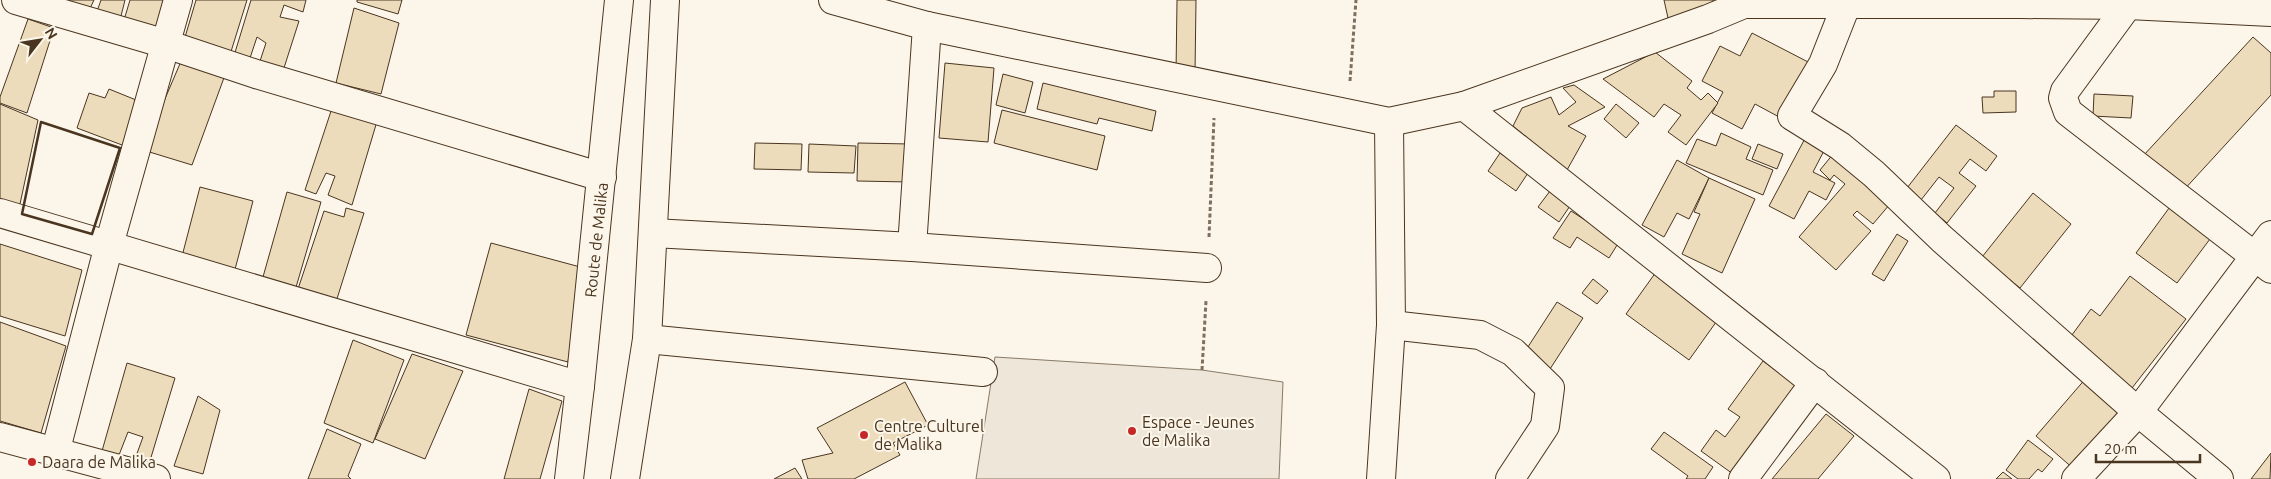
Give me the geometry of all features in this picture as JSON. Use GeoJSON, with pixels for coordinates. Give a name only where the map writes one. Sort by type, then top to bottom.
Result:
{"type":"FeatureCollection","features":[{"type":"Feature","properties":{"kind":"street"},"geometry":{"type":"LineString","coordinates":[[16,0],[602,177]]}},
{"type":"Feature","properties":{"kind":"street"},"geometry":{"type":"LineString","coordinates":[[56,453],[109,245],[178,0]]}},
{"type":"Feature","properties":{"kind":"street","name":"Route de Malika"},"geometry":{"type":"LineString","coordinates":[[568,479],[580,386],[619,0]]}},
{"type":"Feature","properties":{"kind":"street"},"geometry":{"type":"LineString","coordinates":[[625,479],[648,340],[665,0]]}},
{"type":"Feature","properties":{"kind":"street"},"geometry":{"type":"LineString","coordinates":[[833,0],[927,26],[1389,122],[1464,106],[1744,4],[2128,5],[2265,17]]}},
{"type":"Feature","properties":{"kind":"street"},"geometry":{"type":"LineString","coordinates":[[1847,4],[1823,64],[1792,116],[1840,146],[1874,174],[1942,239],[2138,412],[2219,479]]}},
{"type":"Feature","properties":{"kind":"street"},"geometry":{"type":"LineString","coordinates":[[2076,479],[2138,412],[2265,253],[2068,112],[2063,98],[2065,91],[2128,5]]}},
{"type":"Feature","properties":{"kind":"street"},"geometry":{"type":"LineString","coordinates":[[912,247],[927,26]]}},
{"type":"Feature","properties":{"kind":"street"},"geometry":{"type":"LineString","coordinates":[[1464,106],[1936,479]]}},
{"type":"Feature","properties":{"kind":"street"},"geometry":{"type":"LineString","coordinates":[[1381,479],[1391,325],[1389,122]]}},
{"type":"Feature","properties":{"kind":"street"},"geometry":{"type":"LineString","coordinates":[[0,213],[580,386]]}},
{"type":"Feature","properties":{"kind":"street"},"geometry":{"type":"LineString","coordinates":[[653,233],[912,247],[1207,268]]}},
{"type":"Feature","properties":{"kind":"street"},"geometry":{"type":"LineString","coordinates":[[1391,325],[1480,335],[1513,352],[1550,388],[1545,426],[1510,479]]}},
{"type":"Feature","properties":{"kind":"street"},"geometry":{"type":"LineString","coordinates":[[648,340],[983,372]]}},
{"type":"Feature","properties":{"kind":"street"},"geometry":{"type":"LineString","coordinates":[[1743,479],[1815,382]]}},
{"type":"Feature","properties":{"kind":"street"},"geometry":{"type":"LineString","coordinates":[[0,437],[156,479]]}},
{"type":"Feature","properties":{"kind":"path"},"geometry":{"type":"LineString","coordinates":[[1348,114],[1356,0]]}},
{"type":"Feature","properties":{"kind":"path"},"geometry":{"type":"LineString","coordinates":[[1202,370],[1215,87]]}},
{"type":"Feature","properties":{"kind":"shaded area","name":"Espace - Jeunes de Malika"},"geometry":{"type":"Polygon","coordinates":[[[995,357],[1202,370],[1283,382],[1279,479],[976,479],[995,357]]]}},
{"type":"Feature","properties":{"kind":"building"},"geometry":{"type":"Polygon","coordinates":[[[69,0],[94,0],[87,15],[66,7],[69,0]]]}},
{"type":"Feature","properties":{"kind":"building"},"geometry":{"type":"Polygon","coordinates":[[[101,0],[125,0],[120,20],[95,17],[101,0]]]}},
{"type":"Feature","properties":{"kind":"building"},"geometry":{"type":"Polygon","coordinates":[[[130,0],[175,0],[167,32],[124,20],[130,0]]]}},
{"type":"Feature","properties":{"kind":"building"},"geometry":{"type":"Polygon","coordinates":[[[196,0],[247,0],[229,58],[183,44],[196,0]]]}},
{"type":"Feature","properties":{"kind":"building"},"geometry":{"type":"Polygon","coordinates":[[[251,0],[306,0],[303,12],[284,5],[280,17],[299,21],[283,71],[258,67],[266,43],[257,37],[248,64],[233,59],[251,0]]]}},
{"type":"Feature","properties":{"kind":"building"},"geometry":{"type":"Polygon","coordinates":[[[357,0],[402,0],[398,14],[357,2],[357,0]]]}},
{"type":"Feature","properties":{"kind":"building"},"geometry":{"type":"Polygon","coordinates":[[[1177,0],[1196,0],[1195,73],[1176,73],[1177,0]]]}},
{"type":"Feature","properties":{"kind":"building"},"geometry":{"type":"Polygon","coordinates":[[[1664,0],[1713,0],[1715,10],[1668,18],[1664,0]]]}},
{"type":"Feature","properties":{"kind":"building"},"geometry":{"type":"Polygon","coordinates":[[[354,8],[399,23],[381,94],[336,83],[354,8]]]}},
{"type":"Feature","properties":{"kind":"building"},"geometry":{"type":"Polygon","coordinates":[[[28,19],[54,28],[27,113],[0,103],[0,97],[28,19]]]}},
{"type":"Feature","properties":{"kind":"building"},"geometry":{"type":"Polygon","coordinates":[[[1752,33],[1810,63],[1781,118],[1755,104],[1742,129],[1712,113],[1723,92],[1702,81],[1720,46],[1740,56],[1752,33]]]}},
{"type":"Feature","properties":{"kind":"building"},"geometry":{"type":"Polygon","coordinates":[[[2253,37],[2271,53],[2271,95],[2182,192],[2143,156],[2253,37]]]}},
{"type":"Feature","properties":{"kind":"building"},"geometry":{"type":"Polygon","coordinates":[[[1655,52],[1692,81],[1687,88],[1701,100],[1708,93],[1718,103],[1686,145],[1668,132],[1681,115],[1664,104],[1654,117],[1603,79],[1655,52]]]}},
{"type":"Feature","properties":{"kind":"building"},"geometry":{"type":"Polygon","coordinates":[[[182,59],[225,75],[192,165],[143,150],[182,59]]]}},
{"type":"Feature","properties":{"kind":"building"},"geometry":{"type":"Polygon","coordinates":[[[945,63],[994,68],[988,142],[939,138],[945,63]]]}},
{"type":"Feature","properties":{"kind":"building"},"geometry":{"type":"Polygon","coordinates":[[[1003,74],[1033,82],[1025,113],[996,105],[1003,74]]]}},
{"type":"Feature","properties":{"kind":"building"},"geometry":{"type":"Polygon","coordinates":[[[1043,83],[1156,111],[1152,131],[1099,118],[1097,124],[1037,109],[1043,83]]]}},
{"type":"Feature","properties":{"kind":"building"},"geometry":{"type":"Polygon","coordinates":[[[1574,85],[1605,107],[1568,126],[1586,136],[1567,170],[1513,126],[1522,108],[1551,97],[1559,115],[1576,102],[1563,88],[1574,85]]]}},
{"type":"Feature","properties":{"kind":"building"},"geometry":{"type":"Polygon","coordinates":[[[109,89],[141,102],[130,148],[77,128],[89,93],[105,98],[109,89]]]}},
{"type":"Feature","properties":{"kind":"building"},"geometry":{"type":"Polygon","coordinates":[[[1994,91],[2016,91],[2016,112],[1983,113],[1982,97],[1994,97],[1994,91]]]}},
{"type":"Feature","properties":{"kind":"building"},"geometry":{"type":"Polygon","coordinates":[[[2094,94],[2133,96],[2131,118],[2093,116],[2094,94]]]}},
{"type":"Feature","properties":{"kind":"building"},"geometry":{"type":"Polygon","coordinates":[[[334,102],[378,118],[352,205],[328,195],[335,176],[326,173],[316,194],[305,190],[334,102]]]}},
{"type":"Feature","properties":{"kind":"building"},"geometry":{"type":"Polygon","coordinates":[[[0,104],[38,120],[17,218],[0,212],[0,104]]]}},
{"type":"Feature","properties":{"kind":"building"},"geometry":{"type":"Polygon","coordinates":[[[1616,104],[1639,123],[1626,138],[1604,119],[1616,104]]]}},
{"type":"Feature","properties":{"kind":"building"},"geometry":{"type":"Polygon","coordinates":[[[1002,110],[1105,136],[1097,170],[994,143],[1002,110]]]}},
{"type":"Feature","properties":{"kind":"building"},"geometry":{"type":"Polygon","coordinates":[[[1956,125],[1997,156],[1986,171],[1970,159],[1959,173],[1976,186],[1947,223],[1935,213],[1954,188],[1939,177],[1921,200],[1907,188],[1956,125]]]}},
{"type":"Feature","properties":{"kind":"building"},"geometry":{"type":"Polygon","coordinates":[[[1809,131],[1829,141],[1813,172],[1835,183],[1826,200],[1809,191],[1794,219],[1769,206],[1809,131]]]}},
{"type":"Feature","properties":{"kind":"building"},"geometry":{"type":"Polygon","coordinates":[[[1721,133],[1751,147],[1746,159],[1773,170],[1763,195],[1686,163],[1697,139],[1716,146],[1721,133]]]}},
{"type":"Feature","properties":{"kind":"building"},"geometry":{"type":"Polygon","coordinates":[[[755,143],[802,144],[801,170],[754,169],[755,143]]]}},
{"type":"Feature","properties":{"kind":"building"},"geometry":{"type":"Polygon","coordinates":[[[858,143],[910,144],[910,182],[857,181],[858,143]]]}},
{"type":"Feature","properties":{"kind":"building"},"geometry":{"type":"Polygon","coordinates":[[[809,144],[856,146],[854,173],[808,172],[809,144]]]}},
{"type":"Feature","properties":{"kind":"building"},"geometry":{"type":"Polygon","coordinates":[[[1758,144],[1783,154],[1777,169],[1752,159],[1758,144]]]}},
{"type":"Feature","properties":{"kind":"building"},"geometry":{"type":"Polygon","coordinates":[[[1500,153],[1528,173],[1516,191],[1488,171],[1500,153]]]}},
{"type":"Feature","properties":{"kind":"building"},"geometry":{"type":"Polygon","coordinates":[[[1834,153],[1890,204],[1873,224],[1857,211],[1853,215],[1871,231],[1836,270],[1799,237],[1845,184],[1834,175],[1830,180],[1820,170],[1834,153]]]}},
{"type":"Feature","properties":{"kind":"building"},"geometry":{"type":"Polygon","coordinates":[[[1677,160],[1709,178],[1689,219],[1677,213],[1664,237],[1642,225],[1677,160]]]}},
{"type":"Feature","properties":{"kind":"building"},"geometry":{"type":"Polygon","coordinates":[[[1709,178],[1755,199],[1722,273],[1682,254],[1700,214],[1694,212],[1709,178]]]}},
{"type":"Feature","properties":{"kind":"building"},"geometry":{"type":"Polygon","coordinates":[[[200,187],[253,201],[233,277],[180,264],[200,187]]]}},
{"type":"Feature","properties":{"kind":"building"},"geometry":{"type":"Polygon","coordinates":[[[1550,191],[1570,206],[1559,222],[1538,207],[1550,191]]]}},
{"type":"Feature","properties":{"kind":"building"},"geometry":{"type":"Polygon","coordinates":[[[287,192],[321,202],[294,294],[261,284],[287,192]]]}},
{"type":"Feature","properties":{"kind":"building"},"geometry":{"type":"Polygon","coordinates":[[[2033,193],[2071,224],[2020,288],[1982,257],[2033,193]]]}},
{"type":"Feature","properties":{"kind":"building"},"geometry":{"type":"Polygon","coordinates":[[[2175,200],[2216,231],[2177,283],[2136,253],[2175,200]]]}},
{"type":"Feature","properties":{"kind":"building"},"geometry":{"type":"Polygon","coordinates":[[[346,208],[364,213],[335,305],[296,295],[324,211],[344,217],[346,208]]]}},
{"type":"Feature","properties":{"kind":"building"},"geometry":{"type":"Polygon","coordinates":[[[1571,211],[1619,242],[1609,258],[1577,237],[1570,248],[1553,238],[1571,211]]]}},
{"type":"Feature","properties":{"kind":"building"},"geometry":{"type":"Polygon","coordinates":[[[1897,234],[1908,241],[1884,281],[1872,274],[1897,234]]]}},
{"type":"Feature","properties":{"kind":"building"},"geometry":{"type":"Polygon","coordinates":[[[491,243],[584,268],[568,362],[466,335],[491,243]]]}},
{"type":"Feature","properties":{"kind":"building"},"geometry":{"type":"Polygon","coordinates":[[[0,244],[82,270],[65,336],[0,316],[0,244]]]}},
{"type":"Feature","properties":{"kind":"building"},"geometry":{"type":"Polygon","coordinates":[[[1656,272],[1719,318],[1689,360],[1626,314],[1656,272]]]}},
{"type":"Feature","properties":{"kind":"building"},"geometry":{"type":"Polygon","coordinates":[[[2130,276],[2186,319],[2132,388],[2069,339],[2091,309],[2100,316],[2130,276]]]}},
{"type":"Feature","properties":{"kind":"building"},"geometry":{"type":"Polygon","coordinates":[[[1593,279],[1608,291],[1597,304],[1582,293],[1593,279]]]}},
{"type":"Feature","properties":{"kind":"building"},"geometry":{"type":"Polygon","coordinates":[[[1557,302],[1583,318],[1550,369],[1524,353],[1557,302]]]}},
{"type":"Feature","properties":{"kind":"building"},"geometry":{"type":"Polygon","coordinates":[[[0,322],[66,346],[41,433],[0,421],[0,322]]]}},
{"type":"Feature","properties":{"kind":"building"},"geometry":{"type":"Polygon","coordinates":[[[353,340],[404,360],[373,443],[324,423],[353,340]]]}},
{"type":"Feature","properties":{"kind":"building"},"geometry":{"type":"Polygon","coordinates":[[[412,354],[463,371],[425,459],[375,439],[412,354]]]}},
{"type":"Feature","properties":{"kind":"building"},"geometry":{"type":"Polygon","coordinates":[[[1763,361],[1803,391],[1740,479],[1701,451],[1716,430],[1725,437],[1740,417],[1728,409],[1763,361]]]}},
{"type":"Feature","properties":{"kind":"building"},"geometry":{"type":"Polygon","coordinates":[[[127,363],[175,378],[149,464],[135,459],[143,437],[128,432],[119,455],[102,451],[127,363]]]}},
{"type":"Feature","properties":{"kind":"building"},"geometry":{"type":"Polygon","coordinates":[[[2087,377],[2126,411],[2075,470],[2036,436],[2087,377]]]}},
{"type":"Feature","properties":{"kind":"building","name":"Centre Culturel de Malika"},"geometry":{"type":"Polygon","coordinates":[[[905,382],[928,425],[893,443],[900,455],[854,479],[808,479],[802,460],[833,453],[817,428],[905,382]]]}},
{"type":"Feature","properties":{"kind":"building"},"geometry":{"type":"Polygon","coordinates":[[[529,389],[562,401],[540,479],[504,479],[529,389]]]}},
{"type":"Feature","properties":{"kind":"building"},"geometry":{"type":"Polygon","coordinates":[[[198,396],[220,410],[203,474],[174,466],[198,396]]]}},
{"type":"Feature","properties":{"kind":"building"},"geometry":{"type":"Polygon","coordinates":[[[1826,414],[1854,436],[1818,479],[1772,479],[1826,414]]]}},
{"type":"Feature","properties":{"kind":"building"},"geometry":{"type":"Polygon","coordinates":[[[327,429],[361,444],[348,476],[351,479],[308,479],[327,429]]]}},
{"type":"Feature","properties":{"kind":"building"},"geometry":{"type":"Polygon","coordinates":[[[1664,432],[1713,467],[1705,479],[1686,479],[1688,476],[1651,449],[1664,432]]]}},
{"type":"Feature","properties":{"kind":"building"},"geometry":{"type":"Polygon","coordinates":[[[2028,440],[2053,459],[2042,472],[2038,469],[2029,479],[2018,479],[2006,470],[2028,440]]]}},
{"type":"Feature","properties":{"kind":"building"},"geometry":{"type":"Polygon","coordinates":[[[2271,453],[2270,479],[2251,479],[2271,453]]]}},
{"type":"Feature","properties":{"kind":"building"},"geometry":{"type":"Polygon","coordinates":[[[795,468],[802,479],[774,479],[795,468]]]}},
{"type":"Feature","properties":{"kind":"building"},"geometry":{"type":"Polygon","coordinates":[[[2003,472],[2012,479],[1996,479],[2003,472]]]}},
{"type":"Feature","properties":{"kind":"wall"},"geometry":{"type":"LineString","coordinates":[[41,122],[120,148],[92,234],[22,214],[41,122]]}},
{"type":"Feature","properties":{"kind":"place","name":"Espace - Jeunes de Malika"},"geometry":{"type":"Point","coordinates":[1132,431]}},
{"type":"Feature","properties":{"kind":"place","name":"Centre Culturel de Malika"},"geometry":{"type":"Point","coordinates":[864,435]}},
{"type":"Feature","properties":{"kind":"place","name":"Daara de Malika"},"geometry":{"type":"Point","coordinates":[32,462]}}]}
